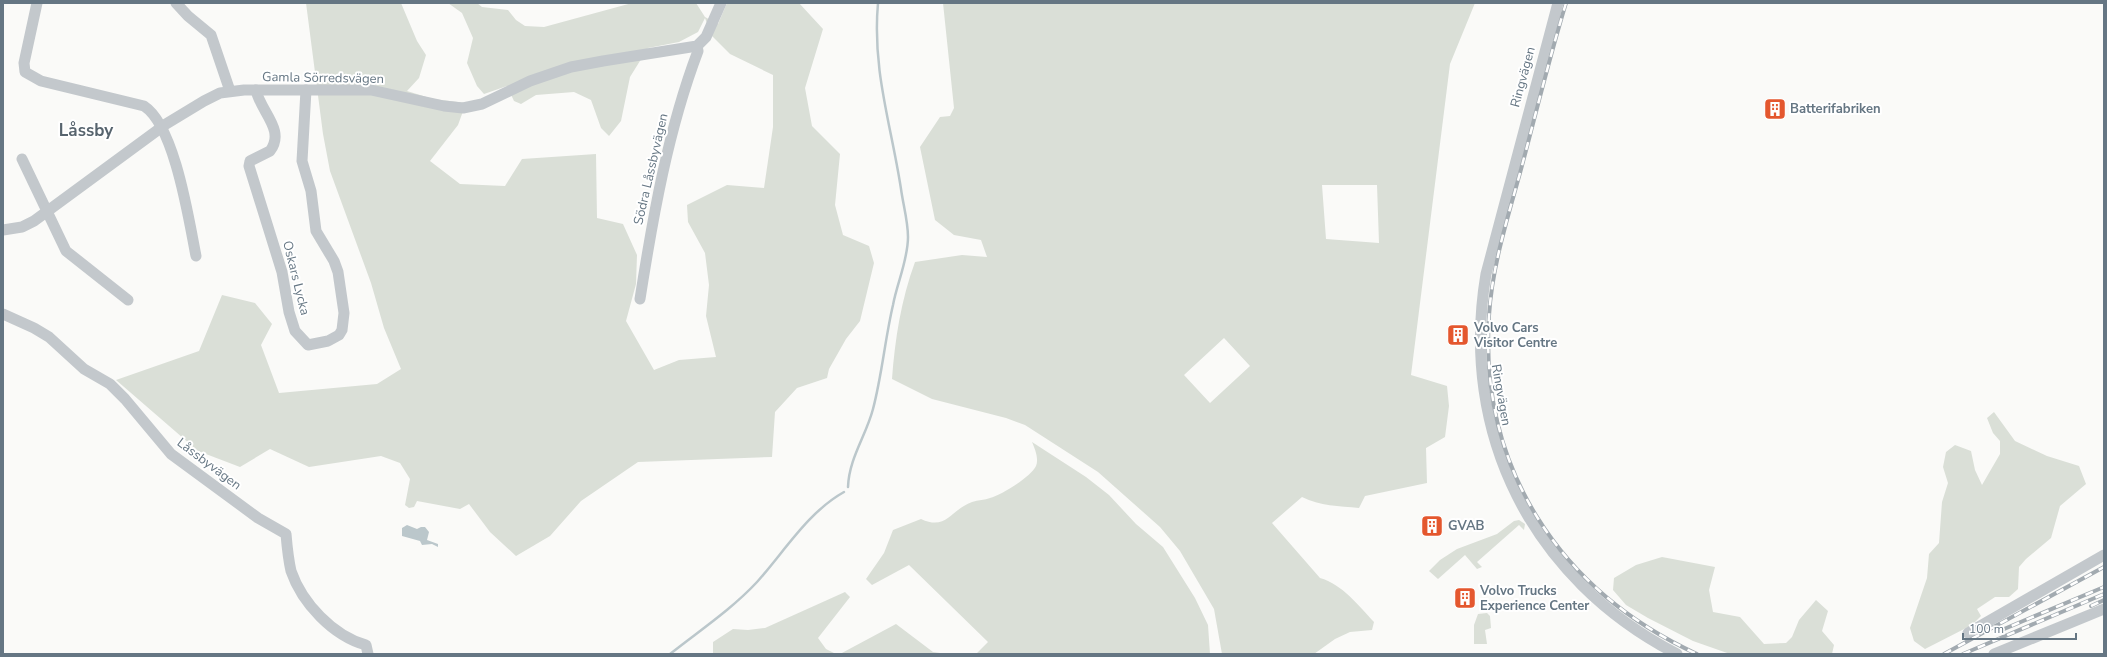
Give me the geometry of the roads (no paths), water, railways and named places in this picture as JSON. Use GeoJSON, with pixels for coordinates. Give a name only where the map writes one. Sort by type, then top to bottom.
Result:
{"type":"FeatureCollection","features":[{"type":"Feature","properties":{"kind":"street"},"geometry":{"type":"LineString","coordinates":[[38,3],[24,63],[26,73],[40,81],[144,106],[152,112],[172,152],[196,256]]}},
{"type":"Feature","properties":{"kind":"street"},"geometry":{"type":"LineString","coordinates":[[176,3],[188,16],[211,35],[230,91]]}},
{"type":"Feature","properties":{"kind":"street"},"geometry":{"type":"LineString","coordinates":[[698,46],[706,37],[721,3]]}},
{"type":"Feature","properties":{"kind":"street","name":"Ringvägen"},"geometry":{"type":"LineString","coordinates":[[1558,3],[1486,274],[1481,310],[1480,343],[1482,380],[1486,405],[1496,446],[1513,489],[1529,519],[1549,549],[1584,589],[1617,617],[1636,631],[1677,654]]}},
{"type":"Feature","properties":{"kind":"street","name":"Gamla Sörredsvägen"},"geometry":{"type":"LineString","coordinates":[[3,230],[26,225],[48,212],[161,128],[204,101],[230,91],[371,90],[444,106],[471,107],[530,81],[571,68],[603,60],[698,46]]}},
{"type":"Feature","properties":{"kind":"street","name":"Södra Låssbyvägen"},"geometry":{"type":"LineString","coordinates":[[640,299],[655,211],[684,87],[698,51],[698,46]]}},
{"type":"Feature","properties":{"kind":"street","name":"Oskars Lycka"},"geometry":{"type":"LineString","coordinates":[[256,90],[273,127],[275,140],[270,151],[254,157],[250,161],[249,166],[282,272],[289,312],[294,325],[306,343],[314,345],[328,341],[339,335],[344,322],[344,313],[338,272],[334,261],[316,231],[311,191],[302,161],[306,90]]}},
{"type":"Feature","properties":{"kind":"street"},"geometry":{"type":"LineString","coordinates":[[22,159],[66,251],[128,300]]}},
{"type":"Feature","properties":{"kind":"street","name":"Låssbyvägen"},"geometry":{"type":"LineString","coordinates":[[3,314],[50,337],[84,369],[110,384],[125,399],[171,454],[258,518],[286,534],[292,572],[304,596],[327,622],[343,634],[366,645],[368,654]]}},
{"type":"Feature","properties":{"kind":"street"},"geometry":{"type":"LineString","coordinates":[[1968,633],[2104,555]]}},
{"type":"Feature","properties":{"kind":"street"},"geometry":{"type":"LineString","coordinates":[[1994,654],[2104,609]]}},
{"type":"Feature","properties":{"kind":"waterway"},"geometry":{"type":"LineString","coordinates":[[848,487],[851,466],[873,409],[890,318],[908,246],[908,231],[880,74],[877,28],[878,3]]}},
{"type":"Feature","properties":{"kind":"waterway"},"geometry":{"type":"LineString","coordinates":[[670,654],[726,611],[747,592],[808,521],[831,500],[844,492]]}},
{"type":"Feature","properties":{"kind":"railway"},"geometry":{"type":"LineString","coordinates":[[1566,3],[1505,226],[1493,280],[1489,316],[1489,372],[1498,424],[1514,473],[1538,518],[1568,559],[1605,596],[1648,628],[1697,654]]}},
{"type":"Feature","properties":{"kind":"railway"},"geometry":{"type":"LineString","coordinates":[[1944,654],[2104,567]]}},
{"type":"Feature","properties":{"kind":"railway"},"geometry":{"type":"LineString","coordinates":[[1997,632],[2104,587]]}},
{"type":"Feature","properties":{"kind":"railway"},"geometry":{"type":"LineString","coordinates":[[1963,654],[2104,594]]}},
{"type":"Feature","properties":{"kind":"railway"},"geometry":{"type":"LineString","coordinates":[[2091,606],[2104,600]]}},
{"type":"Feature","properties":{"kind":"place","name":"Batterifabriken"},"geometry":{"type":"Point","coordinates":[1775,109]}},
{"type":"Feature","properties":{"kind":"place","name":"Volvo Cars Visitor Centre"},"geometry":{"type":"Point","coordinates":[1458,335]}},
{"type":"Feature","properties":{"kind":"place","name":"GVAB"},"geometry":{"type":"Point","coordinates":[1432,526]}},
{"type":"Feature","properties":{"kind":"place","name":"Volvo Trucks Experience Center"},"geometry":{"type":"Point","coordinates":[1465,598]}},
{"type":"Feature","properties":{"kind":"district","name":"Låssby"},"geometry":{"type":"Point","coordinates":[86,130]}}]}
